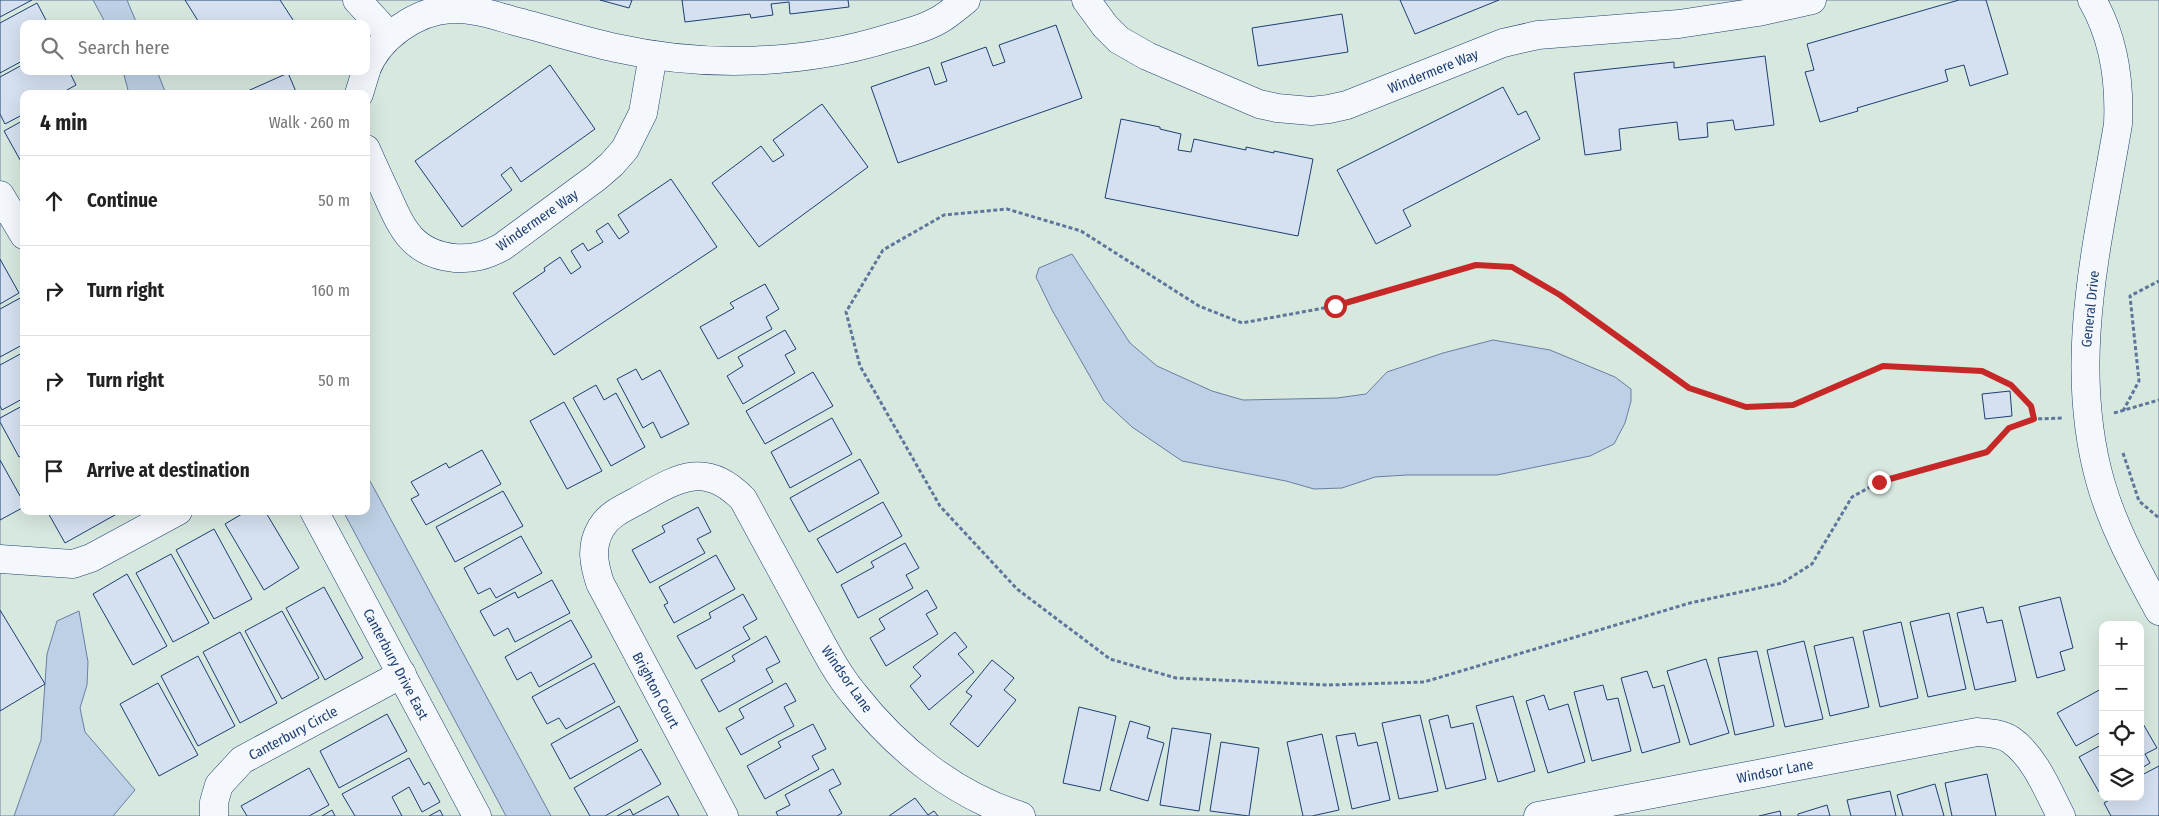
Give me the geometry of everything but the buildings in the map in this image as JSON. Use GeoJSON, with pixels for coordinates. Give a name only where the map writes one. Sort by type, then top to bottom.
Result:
{"type":"FeatureCollection","features":[{"type":"Feature","properties":{"kind":"street"},"geometry":{"type":"LineString","coordinates":[[356,0],[390,36]]}},
{"type":"Feature","properties":{"kind":"street"},"geometry":{"type":"LineString","coordinates":[[370,63],[378,49],[390,36],[415,19],[431,12],[449,9],[467,10],[616,48],[653,55],[702,60],[765,60],[808,56],[870,44],[923,28],[940,20],[966,0]]}},
{"type":"Feature","properties":{"kind":"street","name":"Windermere Way"},"geometry":{"type":"LineString","coordinates":[[1086,0],[1105,26],[1120,40],[1146,56],[1259,104],[1277,108],[1310,111],[1347,105],[1503,43],[1529,37],[1679,24],[1758,12],[1812,0]]}},
{"type":"Feature","properties":{"kind":"street","name":"General Drive"},"geometry":{"type":"LineString","coordinates":[[2092,0],[2107,34],[2114,59],[2119,106],[2118,124],[2086,322],[2084,378],[2089,425],[2101,483],[2113,519],[2128,553],[2159,611]]}},
{"type":"Feature","properties":{"kind":"street","name":"Windermere Way"},"geometry":{"type":"LineString","coordinates":[[370,159],[399,223],[410,238],[438,256],[470,259],[487,255],[597,177],[625,149],[643,113],[653,55]]}},
{"type":"Feature","properties":{"kind":"street"},"geometry":{"type":"LineString","coordinates":[[360,90],[365,75]]}},
{"type":"Feature","properties":{"kind":"street"},"geometry":{"type":"LineString","coordinates":[[0,195],[20,228]]}},
{"type":"Feature","properties":{"kind":"street","name":"Windsor Lane"},"geometry":{"type":"LineString","coordinates":[[593,561],[595,544],[602,527],[614,514],[663,486],[688,476],[706,476],[730,486],[743,499],[825,650],[853,693],[882,728],[919,761],[947,781],[976,798],[1021,816]]}},
{"type":"Feature","properties":{"kind":"street"},"geometry":{"type":"LineString","coordinates":[[0,559],[74,564],[91,558],[170,515]]}},
{"type":"Feature","properties":{"kind":"street","name":"Canterbury Drive East"},"geometry":{"type":"LineString","coordinates":[[316,515],[477,816]]}},
{"type":"Feature","properties":{"kind":"street","name":"Brighton Court"},"geometry":{"type":"LineString","coordinates":[[593,561],[600,583],[724,816]]}},
{"type":"Feature","properties":{"kind":"street","name":"Canterbury Circle"},"geometry":{"type":"LineString","coordinates":[[214,816],[214,802],[219,785],[242,760],[402,674]]}},
{"type":"Feature","properties":{"kind":"street","name":"Windsor Lane"},"geometry":{"type":"LineString","coordinates":[[1538,816],[1977,732],[1995,733],[2011,740],[2031,760],[2061,816]]}},
{"type":"Feature","properties":{"kind":"path"},"geometry":{"type":"LineString","coordinates":[[1007,209],[1081,231],[1199,306],[1242,323],[1335,306],[1476,265],[1512,267],[1560,295],[1689,388],[1746,407],[1793,405],[1883,366],[1982,371],[2011,385],[2031,406],[2034,419],[2009,428],[1987,452],[1879,482],[1852,497],[1812,564],[1782,583],[1690,602],[1424,682],[1328,685],[1176,678],[1110,659],[1017,589],[940,506],[860,366],[846,312],[884,250],[944,216],[1007,209]]}},
{"type":"Feature","properties":{"kind":"path"},"geometry":{"type":"LineString","coordinates":[[2123,411],[2140,381],[2130,296],[2159,281]]}},
{"type":"Feature","properties":{"kind":"path"},"geometry":{"type":"LineString","coordinates":[[2111,414],[2113,422]]}},
{"type":"Feature","properties":{"kind":"path"},"geometry":{"type":"LineString","coordinates":[[2120,445],[2139,501],[2159,518]]}},
{"type":"Feature","properties":{"kind":"shaded area"},"geometry":{"type":"Polygon","coordinates":[[[0,0],[2159,0],[2159,816],[0,816],[0,0]]]}},
{"type":"Feature","properties":{"kind":"water"},"geometry":{"type":"Polygon","coordinates":[[[93,0],[127,0],[135,20],[104,20],[93,0]]]}},
{"type":"Feature","properties":{"kind":"water"},"geometry":{"type":"Polygon","coordinates":[[[124,75],[159,75],[164,90],[128,90],[124,75]]]}},
{"type":"Feature","properties":{"kind":"water"},"geometry":{"type":"Polygon","coordinates":[[[1072,254],[1130,343],[1157,366],[1212,391],[1243,400],[1337,398],[1366,394],[1387,372],[1443,353],[1493,340],[1550,350],[1615,377],[1631,389],[1631,401],[1625,423],[1614,444],[1590,456],[1497,475],[1375,477],[1342,488],[1314,489],[1286,481],[1182,461],[1132,427],[1104,401],[1052,310],[1036,277],[1039,268],[1072,254]]]}},
{"type":"Feature","properties":{"kind":"water"},"geometry":{"type":"Polygon","coordinates":[[[370,481],[551,816],[506,816],[345,515],[370,515],[370,481]]]}},
{"type":"Feature","properties":{"kind":"water"},"geometry":{"type":"Polygon","coordinates":[[[79,611],[88,662],[87,685],[80,708],[85,732],[135,790],[113,816],[14,816],[41,740],[47,654],[57,621],[79,611]]]}},
{"type":"Feature","properties":{"kind":"route"},"geometry":{"type":"LineString","coordinates":[[1335,306],[1476,265],[1512,267],[1560,295],[1689,388],[1746,407],[1793,405],[1883,366],[1982,371],[2011,385],[2031,406],[2034,419],[2009,428],[1987,452],[1879,482]]}}]}
